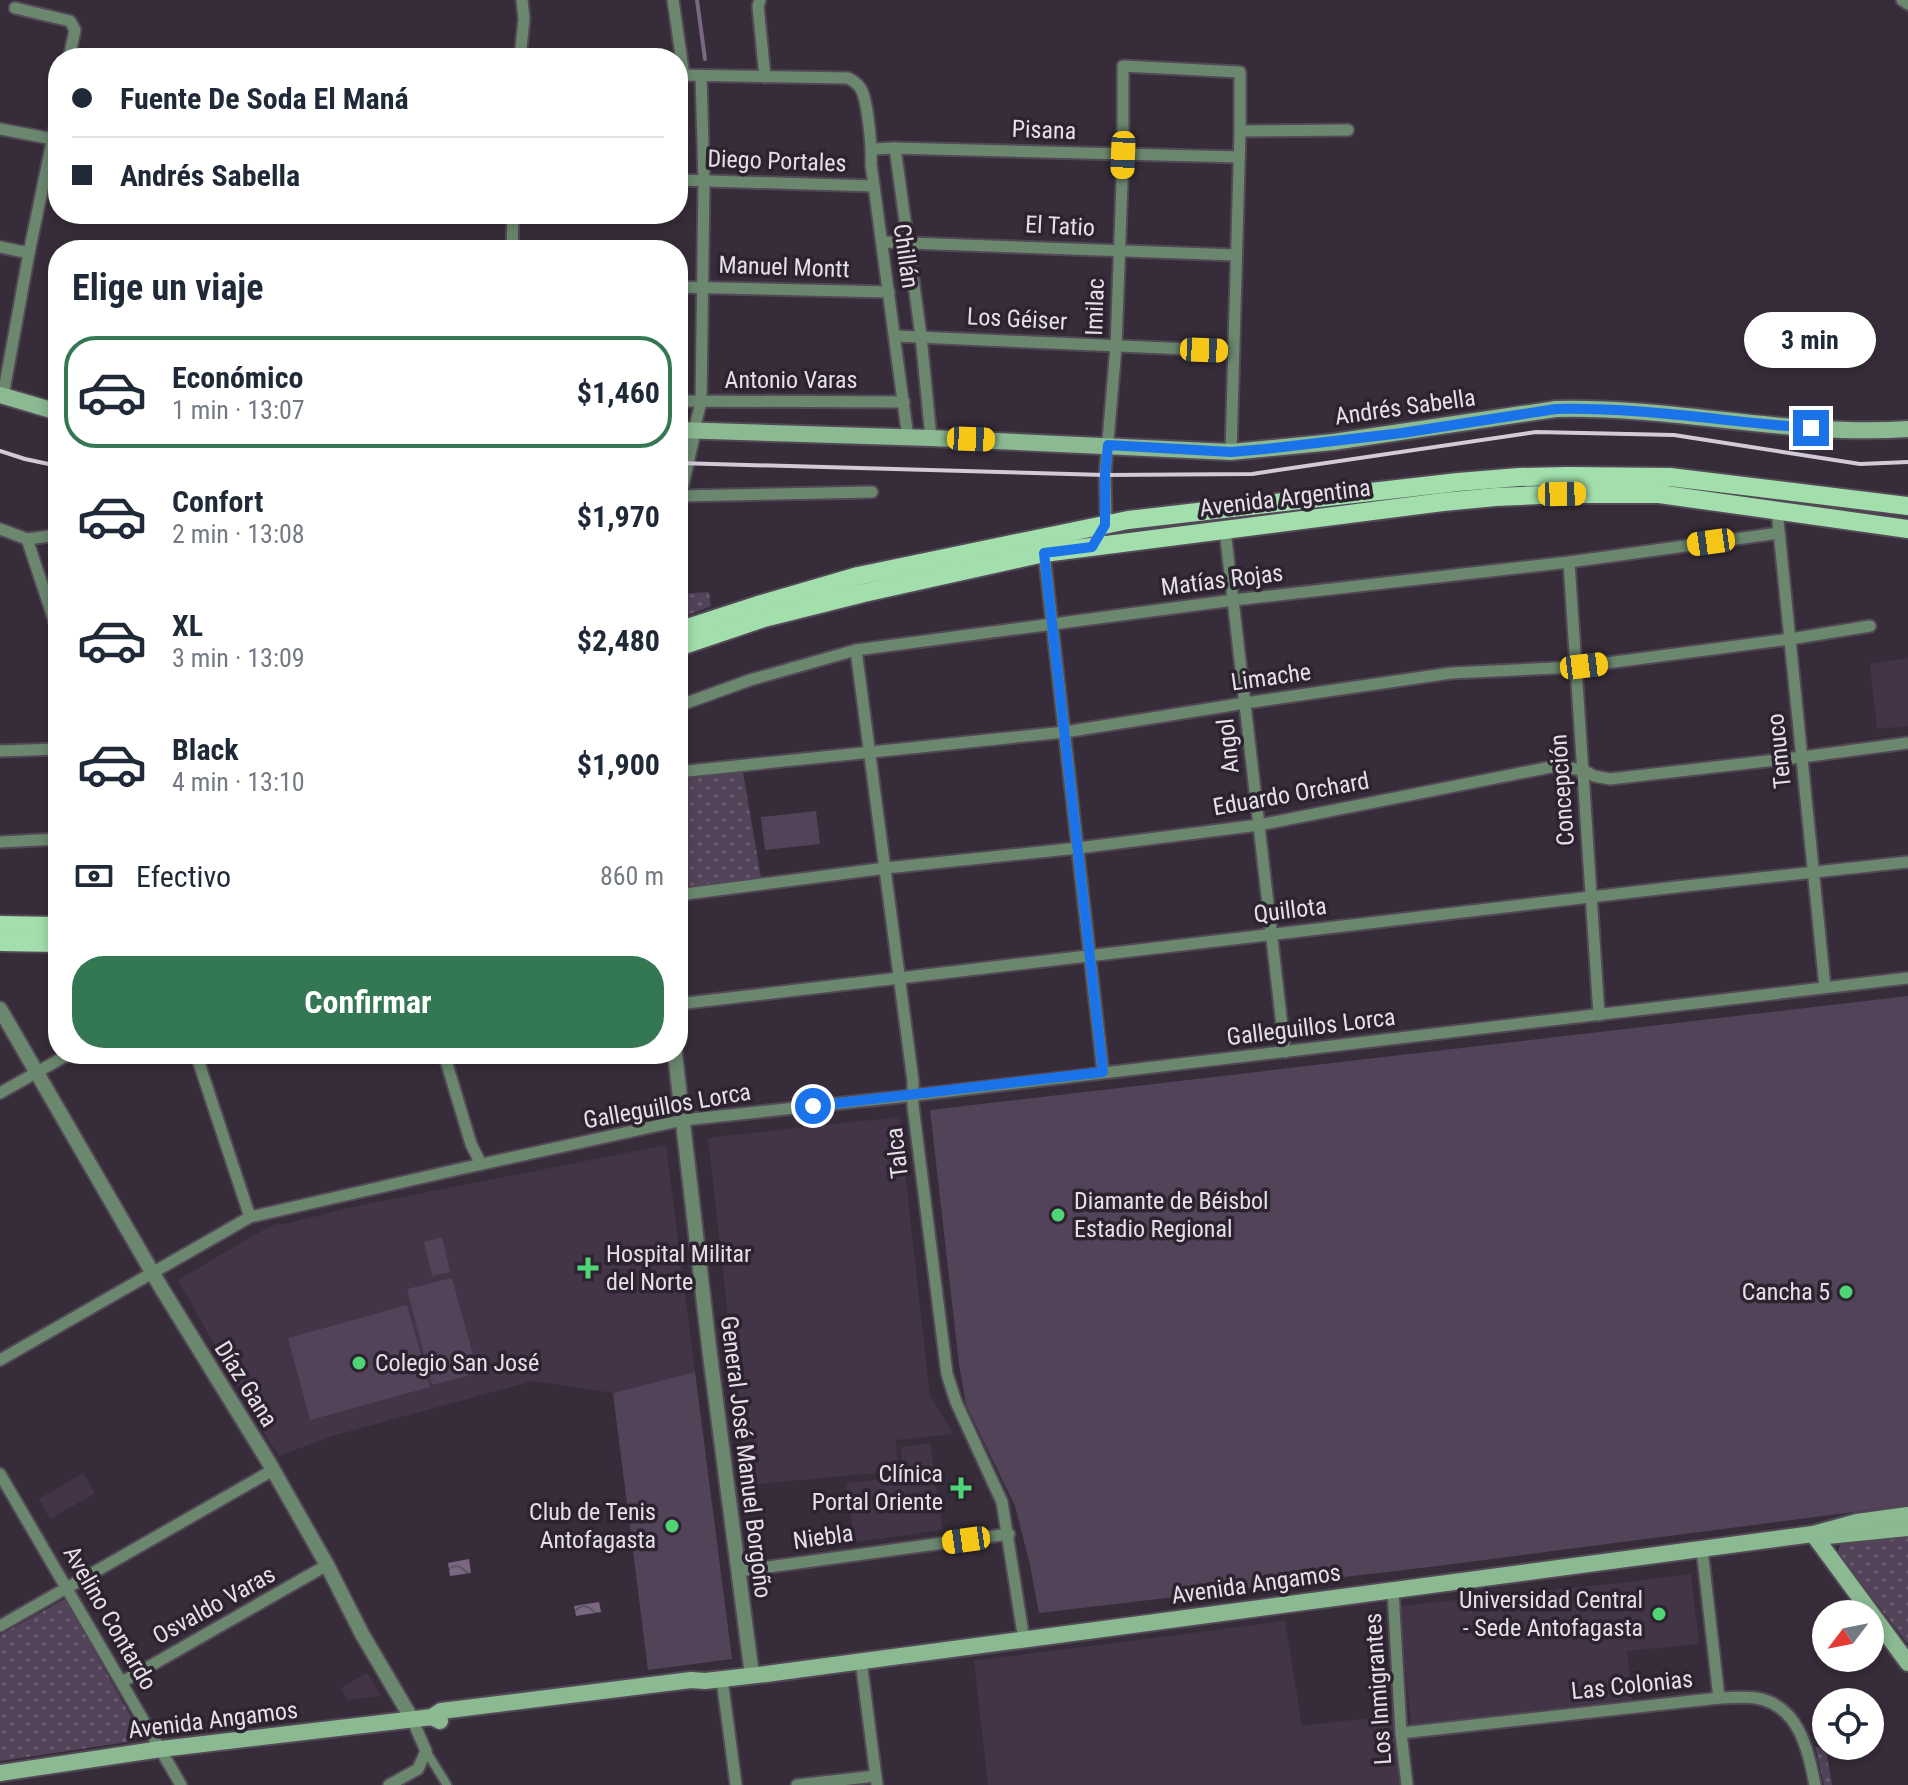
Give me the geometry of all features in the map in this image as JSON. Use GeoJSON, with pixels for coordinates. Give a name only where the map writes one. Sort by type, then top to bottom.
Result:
{"type":"FeatureCollection","features":[{"type":"Feature","properties":{"kind":"main road"},"geometry":{"type":"LineString","coordinates":[[2,396],[48,409]]}},
{"type":"Feature","properties":{"kind":"main road","name":"Andrés Sabella"},"geometry":{"type":"LineString","coordinates":[[688,430],[1231,452],[1333,442],[1556,409],[1650,412],[1851,431],[1908,429]]}},
{"type":"Feature","properties":{"kind":"main road","name":"Avenida Argentina"},"geometry":{"type":"LineString","coordinates":[[688,628],[858,576],[1128,520],[1458,482],[1519,477],[1670,477],[1908,506]]}},
{"type":"Feature","properties":{"kind":"main road","name":"Avenida Argentina"},"geometry":{"type":"LineString","coordinates":[[688,644],[764,618],[1044,553],[1496,497],[1659,494],[1908,529]]}},
{"type":"Feature","properties":{"kind":"main road"},"geometry":{"type":"LineString","coordinates":[[0,925],[48,926]]}},
{"type":"Feature","properties":{"kind":"main road"},"geometry":{"type":"LineString","coordinates":[[0,942],[48,943]]}},
{"type":"Feature","properties":{"kind":"main road","name":"Avenida Angamos"},"geometry":{"type":"LineString","coordinates":[[0,1773],[161,1749],[432,1717],[441,1711],[691,1680],[714,1680],[1813,1534],[1857,1522],[1908,1515]]}},
{"type":"Feature","properties":{"kind":"main road","name":"Avenida Angamos"},"geometry":{"type":"LineString","coordinates":[[1813,1534],[1829,1537],[1908,1528]]}},
{"type":"Feature","properties":{"kind":"main road"},"geometry":{"type":"LineString","coordinates":[[1813,1534],[1908,1663]]}},
{"type":"Feature","properties":{"kind":"street"},"geometry":{"type":"LineString","coordinates":[[521,48],[522,0]]}},
{"type":"Feature","properties":{"kind":"street"},"geometry":{"type":"LineString","coordinates":[[673,0],[678,48]]}},
{"type":"Feature","properties":{"kind":"street"},"geometry":{"type":"LineString","coordinates":[[688,76],[765,77],[760,0]]}},
{"type":"Feature","properties":{"kind":"street"},"geometry":{"type":"LineString","coordinates":[[1902,0],[1908,4]]}},
{"type":"Feature","properties":{"kind":"street"},"geometry":{"type":"LineString","coordinates":[[15,8],[68,19],[75,30],[71,48]]}},
{"type":"Feature","properties":{"kind":"street","name":"Imilac"},"geometry":{"type":"LineString","coordinates":[[1105,525],[1105,475],[1116,347],[1120,251],[1123,66],[1240,72],[1240,131]]}},
{"type":"Feature","properties":{"kind":"street"},"geometry":{"type":"LineString","coordinates":[[688,426],[701,402],[704,181],[701,76]]}},
{"type":"Feature","properties":{"kind":"street","name":"Chillán"},"geometry":{"type":"LineString","coordinates":[[765,77],[848,78],[857,82],[863,92],[908,438]]}},
{"type":"Feature","properties":{"kind":"street"},"geometry":{"type":"LineString","coordinates":[[0,129],[48,138]]}},
{"type":"Feature","properties":{"kind":"street"},"geometry":{"type":"LineString","coordinates":[[1231,452],[1240,131],[1348,130]]}},
{"type":"Feature","properties":{"kind":"street"},"geometry":{"type":"LineString","coordinates":[[895,148],[921,336],[931,438]]}},
{"type":"Feature","properties":{"kind":"street","name":"Pisana"},"geometry":{"type":"LineString","coordinates":[[872,149],[1239,157]]}},
{"type":"Feature","properties":{"kind":"street"},"geometry":{"type":"LineString","coordinates":[[2,396],[48,163]]}},
{"type":"Feature","properties":{"kind":"street","name":"Diego Portales"},"geometry":{"type":"LineString","coordinates":[[688,180],[874,186]]}},
{"type":"Feature","properties":{"kind":"street","name":"El Tatio"},"geometry":{"type":"LineString","coordinates":[[882,242],[1236,255]]}},
{"type":"Feature","properties":{"kind":"street"},"geometry":{"type":"LineString","coordinates":[[0,247],[29,253]]}},
{"type":"Feature","properties":{"kind":"street","name":"Manuel Montt"},"geometry":{"type":"LineString","coordinates":[[688,287],[889,292]]}},
{"type":"Feature","properties":{"kind":"street","name":"Los Géiser"},"geometry":{"type":"LineString","coordinates":[[895,336],[1233,351]]}},
{"type":"Feature","properties":{"kind":"street","name":"Antonio Varas"},"geometry":{"type":"LineString","coordinates":[[688,401],[904,402]]}},
{"type":"Feature","properties":{"kind":"street"},"geometry":{"type":"LineString","coordinates":[[688,497],[872,492]]}},
{"type":"Feature","properties":{"kind":"street","name":"Temuco"},"geometry":{"type":"LineString","coordinates":[[1777,511],[1825,987]]}},
{"type":"Feature","properties":{"kind":"street"},"geometry":{"type":"LineString","coordinates":[[1092,547],[1105,525]]}},
{"type":"Feature","properties":{"kind":"street"},"geometry":{"type":"LineString","coordinates":[[0,529],[27,539],[48,536]]}},
{"type":"Feature","properties":{"kind":"street","name":"Angol"},"geometry":{"type":"LineString","coordinates":[[1225,530],[1285,1052]]}},
{"type":"Feature","properties":{"kind":"street","name":"Matías Rojas"},"geometry":{"type":"LineString","coordinates":[[688,702],[750,680],[856,650],[1779,533]]}},
{"type":"Feature","properties":{"kind":"street"},"geometry":{"type":"LineString","coordinates":[[27,539],[48,602]]}},
{"type":"Feature","properties":{"kind":"street"},"geometry":{"type":"LineString","coordinates":[[1044,553],[1103,1072]]}},
{"type":"Feature","properties":{"kind":"street","name":"Concepción"},"geometry":{"type":"LineString","coordinates":[[1569,562],[1599,1015]]}},
{"type":"Feature","properties":{"kind":"street","name":"Limache"},"geometry":{"type":"LineString","coordinates":[[688,771],[1065,732],[1451,673],[1576,667],[1870,626]]}},
{"type":"Feature","properties":{"kind":"street","name":"Talca"},"geometry":{"type":"LineString","coordinates":[[856,650],[900,977],[947,1374],[956,1402],[1002,1502],[1024,1640]]}},
{"type":"Feature","properties":{"kind":"street","name":"Eduardo Orchard"},"geometry":{"type":"LineString","coordinates":[[688,894],[1259,825],[1556,766],[1583,770],[1610,779],[1908,743]]}},
{"type":"Feature","properties":{"kind":"street"},"geometry":{"type":"LineString","coordinates":[[0,751],[48,749]]}},
{"type":"Feature","properties":{"kind":"street"},"geometry":{"type":"LineString","coordinates":[[0,842],[48,840]]}},
{"type":"Feature","properties":{"kind":"street","name":"Quillota"},"geometry":{"type":"LineString","coordinates":[[688,1003],[1908,862]]}},
{"type":"Feature","properties":{"kind":"street","name":"Galleguillos Lorca"},"geometry":{"type":"LineString","coordinates":[[0,1360],[250,1217],[683,1120],[1908,978]]}},
{"type":"Feature","properties":{"kind":"street","name":"Díaz Gana"},"geometry":{"type":"LineString","coordinates":[[0,1009],[273,1470],[447,1785]]}},
{"type":"Feature","properties":{"kind":"street"},"geometry":{"type":"LineString","coordinates":[[0,1093],[51,1064]]}},
{"type":"Feature","properties":{"kind":"street"},"geometry":{"type":"LineString","coordinates":[[199,1064],[250,1217]]}},
{"type":"Feature","properties":{"kind":"street"},"geometry":{"type":"LineString","coordinates":[[447,1064],[471,1144],[481,1164]]}},
{"type":"Feature","properties":{"kind":"street","name":"General José Manuel Borgoño"},"geometry":{"type":"LineString","coordinates":[[676,1064],[752,1675]]}},
{"type":"Feature","properties":{"kind":"street"},"geometry":{"type":"LineString","coordinates":[[0,1626],[273,1470]]}},
{"type":"Feature","properties":{"kind":"street","name":"Avelino Contardo"},"geometry":{"type":"LineString","coordinates":[[0,1474],[181,1785]]}},
{"type":"Feature","properties":{"kind":"street","name":"Niebla"},"geometry":{"type":"LineString","coordinates":[[739,1571],[1009,1534]]}},
{"type":"Feature","properties":{"kind":"street"},"geometry":{"type":"LineString","coordinates":[[1702,1549],[1719,1698]]}},
{"type":"Feature","properties":{"kind":"street","name":"Osvaldo Varas"},"geometry":{"type":"LineString","coordinates":[[122,1682],[327,1565]]}},
{"type":"Feature","properties":{"kind":"street","name":"Los Inmigrantes"},"geometry":{"type":"LineString","coordinates":[[1393,1590],[1407,1785]]}},
{"type":"Feature","properties":{"kind":"street"},"geometry":{"type":"LineString","coordinates":[[797,1785],[877,1780],[861,1661]]}},
{"type":"Feature","properties":{"kind":"street"},"geometry":{"type":"LineString","coordinates":[[714,1680],[736,1785]]}},
{"type":"Feature","properties":{"kind":"street","name":"Las Colonias"},"geometry":{"type":"LineString","coordinates":[[1401,1733],[1719,1698],[1756,1698],[1773,1703],[1795,1722],[1806,1743],[1815,1785]]}},
{"type":"Feature","properties":{"kind":"street"},"geometry":{"type":"LineString","coordinates":[[389,1785],[418,1769],[426,1751]]}},
{"type":"Feature","properties":{"kind":"shaded area"},"geometry":{"type":"Polygon","coordinates":[[[709,592],[711,606],[688,615],[688,593],[709,592]]]}},
{"type":"Feature","properties":{"kind":"shaded area"},"geometry":{"type":"Polygon","coordinates":[[[1908,658],[1908,726],[1877,729],[1870,664],[1908,658]]]}},
{"type":"Feature","properties":{"kind":"shaded area"},"geometry":{"type":"Polygon","coordinates":[[[742,766],[762,884],[688,894],[688,771],[742,766]]]}},
{"type":"Feature","properties":{"kind":"shaded area"},"geometry":{"type":"Polygon","coordinates":[[[816,811],[820,844],[765,850],[761,817],[816,811]]]}},
{"type":"Feature","properties":{"kind":"shaded area"},"geometry":{"type":"Polygon","coordinates":[[[1908,996],[1908,1505],[1438,1566],[1039,1613],[1015,1506],[966,1405],[930,1110],[1908,996]]]}},
{"type":"Feature","properties":{"kind":"shaded area"},"geometry":{"type":"Polygon","coordinates":[[[899,1117],[930,1396],[954,1434],[896,1440],[898,1471],[747,1485],[708,1138],[899,1117]]]}},
{"type":"Feature","properties":{"kind":"shaded area"},"geometry":{"type":"Polygon","coordinates":[[[666,1145],[695,1372],[613,1393],[533,1381],[332,1436],[279,1456],[178,1280],[280,1223],[666,1145]]]}},
{"type":"Feature","properties":{"kind":"shaded area"},"geometry":{"type":"Polygon","coordinates":[[[442,1237],[450,1272],[432,1276],[424,1242],[442,1237]]]}},
{"type":"Feature","properties":{"kind":"shaded area"},"geometry":{"type":"Polygon","coordinates":[[[452,1278],[478,1373],[432,1385],[407,1289],[452,1278]]]}},
{"type":"Feature","properties":{"kind":"shaded area","name":"Colegio San José"},"geometry":{"type":"Polygon","coordinates":[[[407,1305],[430,1387],[310,1420],[288,1338],[407,1305]]]}},
{"type":"Feature","properties":{"kind":"shaded area","name":"Club de Tenis Antofagasta"},"geometry":{"type":"Polygon","coordinates":[[[695,1372],[732,1659],[648,1670],[613,1393],[695,1372]]]}},
{"type":"Feature","properties":{"kind":"shaded area"},"geometry":{"type":"Polygon","coordinates":[[[930,1443],[943,1530],[855,1542],[846,1483],[903,1477],[901,1447],[930,1443]]]}},
{"type":"Feature","properties":{"kind":"shaded area"},"geometry":{"type":"Polygon","coordinates":[[[83,1473],[95,1493],[50,1519],[39,1499],[83,1473]]]}},
{"type":"Feature","properties":{"kind":"shaded area"},"geometry":{"type":"Polygon","coordinates":[[[1908,1535],[1908,1644],[1884,1613],[1884,1600],[1874,1600],[1838,1553],[1840,1545],[1908,1535]]]}},
{"type":"Feature","properties":{"kind":"shaded area"},"geometry":{"type":"Polygon","coordinates":[[[1691,1574],[1699,1644],[1627,1651],[1632,1700],[1411,1725],[1400,1606],[1691,1574]]]}},
{"type":"Feature","properties":{"kind":"shaded area"},"geometry":{"type":"Polygon","coordinates":[[[65,1599],[139,1731],[135,1741],[0,1761],[0,1635],[65,1599]]]}},
{"type":"Feature","properties":{"kind":"shaded area"},"geometry":{"type":"Polygon","coordinates":[[[1285,1621],[1302,1726],[1394,1715],[1401,1785],[988,1785],[974,1661],[1285,1621]]]}},
{"type":"Feature","properties":{"kind":"shaded area"},"geometry":{"type":"Polygon","coordinates":[[[367,1673],[381,1696],[348,1700],[341,1688],[367,1673]]]}},
{"type":"Feature","properties":{"kind":"shaded area"},"geometry":{"type":"Polygon","coordinates":[[[1818,1760],[1828,1760],[1832,1785],[1824,1785],[1818,1760]]]}},
{"type":"Feature","properties":{"kind":"water"},"geometry":{"type":"Polygon","coordinates":[[[469,1559],[471,1573],[450,1576],[448,1563],[469,1559]]]}},
{"type":"Feature","properties":{"kind":"water"},"geometry":{"type":"Polygon","coordinates":[[[599,1602],[601,1612],[576,1616],[574,1606],[599,1602]]]}},
{"type":"Feature","properties":{"kind":"waterway"},"geometry":{"type":"LineString","coordinates":[[697,0],[705,59]]}},
{"type":"Feature","properties":{"kind":"railway"},"geometry":{"type":"LineString","coordinates":[[688,463],[1105,475],[1252,474],[1536,432],[1674,435],[1860,464],[1908,462]]}},
{"type":"Feature","properties":{"kind":"railway"},"geometry":{"type":"LineString","coordinates":[[0,451],[48,464]]}},
{"type":"Feature","properties":{"kind":"place","name":"Diamante de Béisbol Estadio Regional"},"geometry":{"type":"Point","coordinates":[1058,1215]}},
{"type":"Feature","properties":{"kind":"place","name":"Hospital Militar del Norte"},"geometry":{"type":"Point","coordinates":[588,1268]}},
{"type":"Feature","properties":{"kind":"place","name":"Cancha 5"},"geometry":{"type":"Point","coordinates":[1846,1292]}},
{"type":"Feature","properties":{"kind":"place","name":"Colegio San José"},"geometry":{"type":"Point","coordinates":[359,1363]}},
{"type":"Feature","properties":{"kind":"place","name":"Clínica Portal Oriente"},"geometry":{"type":"Point","coordinates":[961,1488]}},
{"type":"Feature","properties":{"kind":"place","name":"Club de Tenis Antofagasta"},"geometry":{"type":"Point","coordinates":[672,1526]}},
{"type":"Feature","properties":{"kind":"place","name":"Universidad Central - Sede Antofagasta"},"geometry":{"type":"Point","coordinates":[1659,1614]}},
{"type":"Feature","properties":{"kind":"route"},"geometry":{"type":"LineString","coordinates":[[813,1106],[1103,1072],[1044,553],[1092,547],[1100,535],[1106,514],[1108,445],[1231,452],[1402,433],[1556,409],[1650,412],[1811,428]]}}]}
